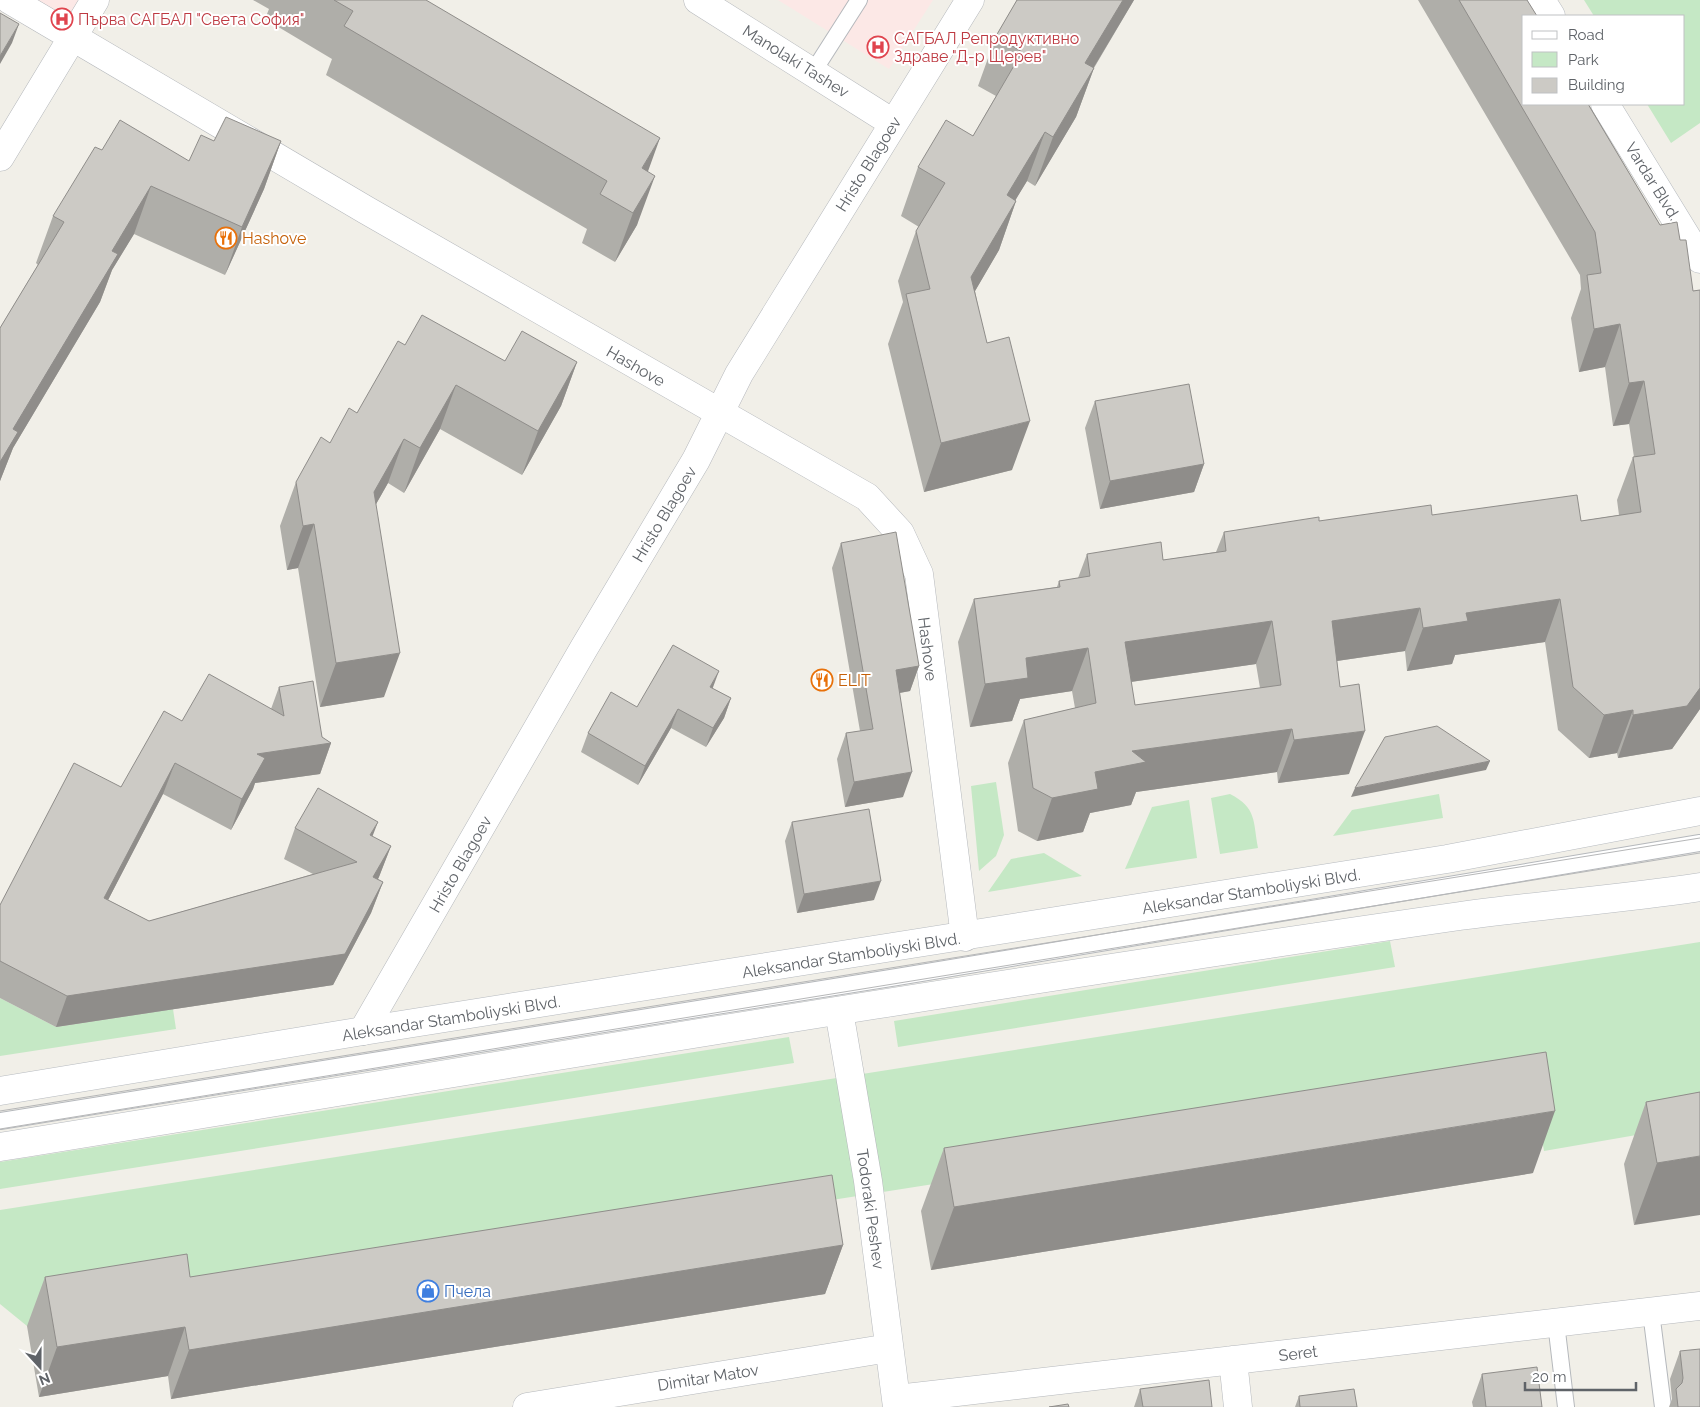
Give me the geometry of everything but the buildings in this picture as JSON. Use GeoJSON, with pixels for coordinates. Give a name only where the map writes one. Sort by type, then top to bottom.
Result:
{"type":"FeatureCollection","features":[{"type":"Feature","properties":{"kind":"street","name":"Hashove"},"geometry":{"type":"LineString","coordinates":[[10,0],[366,210],[867,497],[900,533],[919,574],[965,937]]}},
{"type":"Feature","properties":{"kind":"street"},"geometry":{"type":"LineString","coordinates":[[0,157],[95,0]]}},
{"type":"Feature","properties":{"kind":"street","name":"Manolaki Tashev"},"geometry":{"type":"LineString","coordinates":[[698,0],[893,123]]}},
{"type":"Feature","properties":{"kind":"street","name":"Hristo Blagoev"},"geometry":{"type":"LineString","coordinates":[[363,1031],[584,648],[696,460],[739,374],[970,0]]}},
{"type":"Feature","properties":{"kind":"street"},"geometry":{"type":"LineString","coordinates":[[1541,0],[1550,15]]}},
{"type":"Feature","properties":{"kind":"street","name":"Vardar Blvd."},"geometry":{"type":"LineString","coordinates":[[1606,105],[1700,259]]}},
{"type":"Feature","properties":{"kind":"street","name":"Aleksandar Stamboliyski Blvd."},"geometry":{"type":"LineString","coordinates":[[0,1091],[363,1031],[965,937],[1447,859],[1700,811]]}},
{"type":"Feature","properties":{"kind":"street"},"geometry":{"type":"LineString","coordinates":[[0,1147],[839,1011],[1465,915],[1654,894],[1700,887]]}},
{"type":"Feature","properties":{"kind":"street","name":"Todoraki Peshev"},"geometry":{"type":"LineString","coordinates":[[839,1011],[868,1181],[897,1403]]}},
{"type":"Feature","properties":{"kind":"street","name":"Seret"},"geometry":{"type":"LineString","coordinates":[[897,1403],[1233,1360],[1700,1306]]}},
{"type":"Feature","properties":{"kind":"street","name":"Dimitar Matov"},"geometry":{"type":"LineString","coordinates":[[526,1407],[889,1348]]}},
{"type":"Feature","properties":{"kind":"street"},"geometry":{"type":"LineString","coordinates":[[1233,1360],[1238,1407]]}},
{"type":"Feature","properties":{"kind":"lane"},"geometry":{"type":"LineString","coordinates":[[812,72],[859,0]]}},
{"type":"Feature","properties":{"kind":"lane"},"geometry":{"type":"LineString","coordinates":[[0,1121],[897,977],[1700,843]]}},
{"type":"Feature","properties":{"kind":"lane"},"geometry":{"type":"LineString","coordinates":[[1652,1312],[1663,1407]]}},
{"type":"Feature","properties":{"kind":"lane"},"geometry":{"type":"LineString","coordinates":[[1556,1323],[1566,1407]]}},
{"type":"Feature","properties":{"kind":"shaded area","name":"Първа САГБАЛ \"Света София\""},"geometry":{"type":"Polygon","coordinates":[[[10,0],[95,0],[72,38],[10,0]]]}},
{"type":"Feature","properties":{"kind":"shaded area","name":"САГБАЛ Репродуктивно Здраве \"Д-р Щерев\""},"geometry":{"type":"Polygon","coordinates":[[[778,0],[933,0],[889,69],[778,0]]]}},
{"type":"Feature","properties":{"kind":"green space"},"geometry":{"type":"Polygon","coordinates":[[[1584,0],[1700,0],[1700,123],[1671,143],[1648,105],[1685,105],[1685,15],[1593,15],[1584,0]]]}},
{"type":"Feature","properties":{"kind":"green space"},"geometry":{"type":"Polygon","coordinates":[[[996,782],[1004,835],[996,856],[979,871],[971,786],[996,782]]]}},
{"type":"Feature","properties":{"kind":"green space"},"geometry":{"type":"Polygon","coordinates":[[[1230,794],[1239,799],[1249,810],[1254,823],[1258,848],[1220,854],[1211,798],[1230,794]]]}},
{"type":"Feature","properties":{"kind":"green space"},"geometry":{"type":"Polygon","coordinates":[[[1439,794],[1443,818],[1333,836],[1352,810],[1439,794]]]}},
{"type":"Feature","properties":{"kind":"green space"},"geometry":{"type":"Polygon","coordinates":[[[1189,800],[1197,858],[1125,869],[1152,807],[1189,800]]]}},
{"type":"Feature","properties":{"kind":"green space"},"geometry":{"type":"Polygon","coordinates":[[[1044,853],[1082,876],[988,892],[1011,859],[1044,853]]]}},
{"type":"Feature","properties":{"kind":"green space"},"geometry":{"type":"Polygon","coordinates":[[[1390,941],[1395,967],[898,1047],[894,1021],[1390,941]]]}},
{"type":"Feature","properties":{"kind":"green space"},"geometry":{"type":"Polygon","coordinates":[[[1700,942],[1700,1124],[1544,1151],[1534,1090],[27,1326],[0,1304],[0,1210],[1700,942]]]}},
{"type":"Feature","properties":{"kind":"green space"},"geometry":{"type":"Polygon","coordinates":[[[0,998],[56,1027],[173,1009],[176,1029],[0,1056],[0,998]]]}},
{"type":"Feature","properties":{"kind":"green space"},"geometry":{"type":"Polygon","coordinates":[[[789,1037],[794,1063],[0,1189],[0,1162],[789,1037]]]}},
{"type":"Feature","properties":{"kind":"tram line"},"geometry":{"type":"LineString","coordinates":[[0,1111],[1700,838]]}},
{"type":"Feature","properties":{"kind":"tram line"},"geometry":{"type":"LineString","coordinates":[[0,1129],[1700,853]]}},
{"type":"Feature","properties":{"kind":"place","name":"Първа САГБАЛ \"Света София\""},"geometry":{"type":"Point","coordinates":[62,19]}},
{"type":"Feature","properties":{"kind":"place","name":"САГБАЛ Репродуктивно Здраве \"Д-р Щерев\""},"geometry":{"type":"Point","coordinates":[878,47]}},
{"type":"Feature","properties":{"kind":"place","name":"Hashove"},"geometry":{"type":"Point","coordinates":[226,238]}},
{"type":"Feature","properties":{"kind":"place","name":"ELIT"},"geometry":{"type":"Point","coordinates":[822,680]}},
{"type":"Feature","properties":{"kind":"place","name":"Пчела"},"geometry":{"type":"Point","coordinates":[428,1291]}}]}
